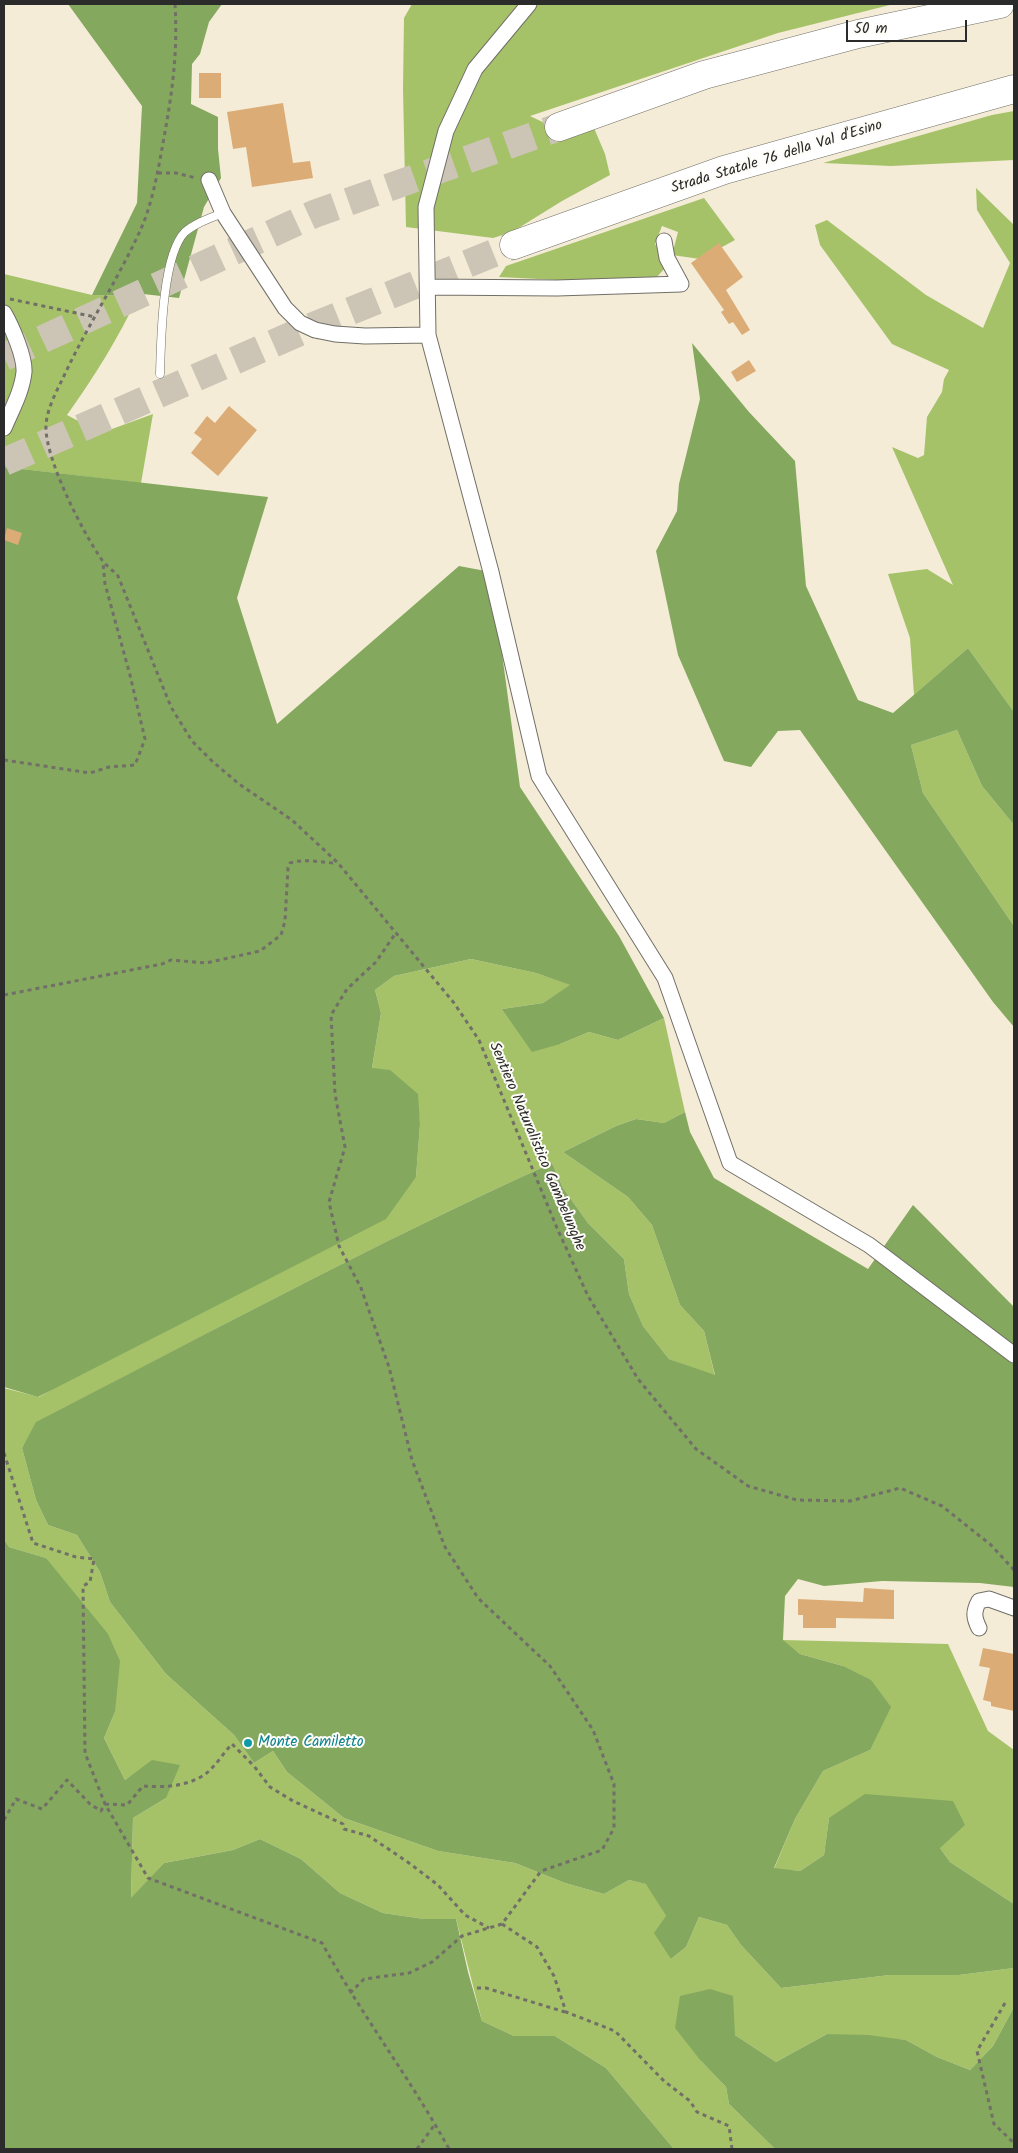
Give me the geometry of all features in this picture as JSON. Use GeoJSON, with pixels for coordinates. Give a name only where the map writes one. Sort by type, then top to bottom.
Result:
{"type":"FeatureCollection","features":[{"type":"Feature","properties":{"kind":"highway"},"geometry":{"type":"LineString","coordinates":[[559,127],[704,75],[858,34],[1000,4]]}},
{"type":"Feature","properties":{"kind":"highway","name":"Strada Statale 76 della Val d'Esino"},"geometry":{"type":"LineString","coordinates":[[514,245],[724,170],[1014,88]]}},
{"type":"Feature","properties":{"kind":"street"},"geometry":{"type":"LineString","coordinates":[[529,4],[475,69],[446,132],[426,207],[428,335],[491,572],[539,776],[665,978],[730,1163],[869,1245],[1014,1356]]}},
{"type":"Feature","properties":{"kind":"street"},"geometry":{"type":"LineString","coordinates":[[209,180],[223,213],[285,308],[300,323],[315,330],[335,334],[365,336],[428,335]]}},
{"type":"Feature","properties":{"kind":"street"},"geometry":{"type":"LineString","coordinates":[[428,287],[557,288],[681,284],[667,258],[664,241]]}},
{"type":"Feature","properties":{"kind":"street"},"geometry":{"type":"LineString","coordinates":[[4,313],[22,358],[24,372],[17,398],[4,428]]}},
{"type":"Feature","properties":{"kind":"street"},"geometry":{"type":"LineString","coordinates":[[979,1628],[974,1618],[974,1609],[979,1601],[989,1599],[1014,1608]]}},
{"type":"Feature","properties":{"kind":"lane"},"geometry":{"type":"LineString","coordinates":[[160,374],[162,323],[172,258],[175,250],[189,229],[223,213]]}},
{"type":"Feature","properties":{"kind":"path","name":"Sentiero Naturalistico Gambelunghe"},"geometry":{"type":"LineString","coordinates":[[175,4],[177,36],[175,77],[158,174],[141,229],[62,379],[52,402],[46,425],[53,465],[89,541],[104,563],[118,576],[171,707],[192,741],[212,762],[239,784],[292,820],[338,863],[454,1003],[479,1040],[557,1228],[588,1296],[638,1380],[696,1449],[748,1486],[797,1500],[850,1501],[900,1488],[942,1506],[991,1545],[1014,1570]]}},
{"type":"Feature","properties":{"kind":"path"},"geometry":{"type":"LineString","coordinates":[[158,174],[176,174],[209,180]]}},
{"type":"Feature","properties":{"kind":"path"},"geometry":{"type":"LineString","coordinates":[[4,300],[13,299],[95,317]]}},
{"type":"Feature","properties":{"kind":"path"},"geometry":{"type":"LineString","coordinates":[[4,760],[90,773],[109,767],[135,765],[144,739],[130,675],[105,584],[104,563]]}},
{"type":"Feature","properties":{"kind":"path"},"geometry":{"type":"LineString","coordinates":[[4,995],[162,964],[171,960],[206,963],[260,951],[281,935],[285,921],[288,868],[290,863],[300,860],[320,864],[338,863]]}},
{"type":"Feature","properties":{"kind":"path"},"geometry":{"type":"LineString","coordinates":[[350,1994],[364,1979],[409,1973],[432,1962],[462,1936],[502,1924],[541,1871],[602,1850],[614,1828],[614,1784],[593,1730],[550,1666],[478,1598],[445,1547],[412,1460],[389,1367],[361,1288],[339,1246],[329,1202],[345,1147],[335,1094],[331,1015],[348,989],[376,962],[395,934]]}},
{"type":"Feature","properties":{"kind":"path"},"geometry":{"type":"LineString","coordinates":[[4,1453],[33,1543],[76,1557],[94,1559],[90,1582],[83,1586],[85,1753],[105,1804],[148,1878],[322,1943],[350,1994],[435,2124],[449,2149]]}},
{"type":"Feature","properties":{"kind":"path"},"geometry":{"type":"LineString","coordinates":[[105,1804],[126,1805],[143,1786],[159,1788],[188,1782],[212,1769],[232,1744],[254,1766],[270,1787],[293,1801],[343,1824],[344,1829],[369,1836],[438,1885],[465,1915],[489,1928]]}},
{"type":"Feature","properties":{"kind":"path"},"geometry":{"type":"LineString","coordinates":[[4,1820],[16,1800],[42,1809],[67,1780],[90,1804],[102,1810],[105,1804]]}},
{"type":"Feature","properties":{"kind":"path"},"geometry":{"type":"LineString","coordinates":[[502,1924],[537,1947],[554,1976],[566,2012]]}},
{"type":"Feature","properties":{"kind":"path"},"geometry":{"type":"LineString","coordinates":[[477,1988],[486,1988],[566,2012],[614,2031],[664,2081],[690,2101],[697,2112],[729,2126],[732,2149]]}},
{"type":"Feature","properties":{"kind":"path"},"geometry":{"type":"LineString","coordinates":[[1005,2003],[977,2051],[994,2124],[1014,2143]]}},
{"type":"Feature","properties":{"kind":"path"},"geometry":{"type":"LineString","coordinates":[[417,2149],[435,2124]]}},
{"type":"Feature","properties":{"kind":"green space"},"geometry":{"type":"Polygon","coordinates":[[[68,4],[222,4],[209,22],[200,54],[192,64],[191,104],[218,117],[218,149],[221,178],[204,207],[179,298],[143,294],[138,296],[92,295],[137,203],[142,106],[68,4]]]}},
{"type":"Feature","properties":{"kind":"green space"},"geometry":{"type":"Polygon","coordinates":[[[412,4],[894,4],[778,33],[530,116],[572,136],[594,128],[605,154],[610,175],[562,201],[512,232],[493,238],[406,227],[403,89],[404,18],[412,4]]]}},
{"type":"Feature","properties":{"kind":"green space"},"geometry":{"type":"Polygon","coordinates":[[[1014,111],[1014,160],[891,166],[823,163],[992,115],[1014,111]]]}},
{"type":"Feature","properties":{"kind":"green space"},"geometry":{"type":"Polygon","coordinates":[[[976,188],[1014,225],[1014,712],[968,648],[914,695],[910,638],[888,574],[927,569],[953,585],[892,447],[918,458],[924,455],[927,417],[942,392],[944,379],[949,370],[892,344],[820,245],[815,225],[827,220],[926,295],[983,328],[1010,263],[977,210],[976,188]]]}},
{"type":"Feature","properties":{"kind":"green space"},"geometry":{"type":"Polygon","coordinates":[[[704,198],[735,240],[700,259],[672,255],[678,232],[662,226],[655,244],[667,266],[653,281],[625,288],[558,280],[499,277],[506,266],[704,198]]]}},
{"type":"Feature","properties":{"kind":"green space"},"geometry":{"type":"Polygon","coordinates":[[[4,274],[92,295],[138,296],[105,357],[67,415],[101,433],[153,414],[141,483],[4,467],[4,274]]]}},
{"type":"Feature","properties":{"kind":"green space"},"geometry":{"type":"Polygon","coordinates":[[[692,343],[749,412],[795,461],[806,586],[858,700],[893,713],[968,648],[1014,712],[1014,825],[982,786],[957,730],[911,745],[923,793],[1014,926],[1014,1027],[993,1002],[800,730],[778,731],[751,767],[724,761],[678,655],[656,551],[677,511],[679,484],[700,399],[692,343]]]}},
{"type":"Feature","properties":{"kind":"green space"},"geometry":{"type":"Polygon","coordinates":[[[4,467],[268,497],[237,598],[277,724],[459,566],[491,572],[520,787],[619,936],[664,1018],[618,1040],[589,1032],[560,1044],[532,1052],[502,1009],[543,1003],[570,985],[536,973],[471,959],[394,976],[375,990],[381,1013],[372,1068],[390,1070],[418,1094],[420,1124],[416,1177],[386,1219],[38,1397],[4,1387],[4,467]]]}},
{"type":"Feature","properties":{"kind":"green space"},"geometry":{"type":"Polygon","coordinates":[[[957,730],[982,786],[1014,825],[1014,926],[923,793],[911,745],[957,730]]]}},
{"type":"Feature","properties":{"kind":"green space"},"geometry":{"type":"Polygon","coordinates":[[[471,959],[536,973],[571,985],[543,1003],[502,1009],[560,1044],[589,1032],[618,1040],[664,1018],[685,1112],[664,1123],[636,1119],[616,1126],[563,1152],[628,1197],[652,1225],[680,1305],[704,1331],[715,1376],[669,1359],[643,1326],[629,1294],[624,1259],[588,1223],[563,1188],[552,1163],[357,1256],[37,1422],[22,1448],[36,1500],[48,1525],[77,1535],[100,1572],[110,1602],[166,1674],[234,1735],[254,1763],[273,1751],[287,1772],[344,1818],[438,1851],[515,1863],[565,1883],[604,1894],[629,1880],[647,1884],[666,1916],[671,1959],[686,1947],[699,1917],[727,1925],[741,1945],[781,1988],[890,1975],[959,1975],[1014,1968],[1014,2007],[993,2046],[970,2070],[937,2057],[906,2040],[827,2034],[776,2062],[735,2035],[701,2061],[726,2087],[729,2104],[775,2149],[674,2149],[606,2068],[555,2036],[514,2036],[482,2021],[456,1919],[424,1919],[383,1913],[340,1893],[301,1859],[260,1839],[233,1850],[164,1863],[131,1899],[133,1818],[166,1798],[152,1761],[125,1780],[104,1738],[115,1712],[46,1558],[9,1547],[4,1539],[4,1388],[39,1397],[416,1177],[420,1124],[417,1094],[372,1068],[381,1013],[375,990],[394,976],[471,959]]]}},
{"type":"Feature","properties":{"kind":"green space"},"geometry":{"type":"Polygon","coordinates":[[[685,1112],[690,1132],[714,1178],[868,1269],[913,1205],[1014,1307],[1014,1587],[980,1583],[882,1581],[824,1586],[798,1579],[785,1596],[783,1640],[800,1654],[843,1666],[871,1680],[891,1707],[870,1750],[823,1771],[795,1819],[774,1868],[800,1871],[824,1855],[829,1818],[865,1794],[953,1801],[965,1825],[940,1848],[950,1862],[1014,1904],[1014,1968],[959,1975],[890,1975],[781,1988],[741,1945],[727,1925],[699,1917],[686,1947],[671,1959],[654,1933],[666,1916],[646,1884],[629,1880],[604,1894],[565,1883],[515,1863],[438,1851],[344,1818],[287,1772],[273,1751],[254,1763],[234,1735],[166,1674],[110,1602],[100,1572],[77,1535],[48,1525],[36,1500],[22,1448],[36,1422],[357,1256],[552,1163],[563,1188],[588,1223],[624,1259],[629,1294],[643,1326],[669,1359],[715,1375],[704,1331],[680,1305],[652,1225],[628,1197],[563,1152],[616,1126],[636,1119],[664,1123],[685,1112]]]}},
{"type":"Feature","properties":{"kind":"green space"},"geometry":{"type":"Polygon","coordinates":[[[4,1539],[9,1547],[46,1558],[108,1634],[120,1661],[115,1712],[104,1738],[125,1780],[152,1760],[180,1765],[166,1798],[133,1818],[131,1898],[164,1863],[233,1850],[260,1839],[301,1859],[340,1893],[383,1913],[424,1919],[456,1919],[482,2021],[514,2036],[555,2036],[606,2068],[674,2149],[4,2149],[4,1539]]]}},
{"type":"Feature","properties":{"kind":"green space"},"geometry":{"type":"Polygon","coordinates":[[[782,1640],[948,1644],[988,1731],[1014,1750],[1014,1904],[950,1862],[940,1848],[829,1818],[824,1855],[800,1871],[774,1869],[795,1819],[823,1771],[870,1750],[843,1666],[800,1654],[782,1640]]]}},
{"type":"Feature","properties":{"kind":"green space"},"geometry":{"type":"Polygon","coordinates":[[[710,1989],[733,1996],[735,2035],[776,2062],[827,2034],[868,2035],[906,2040],[937,2057],[970,2070],[993,2046],[1014,2007],[1014,2149],[775,2149],[729,2104],[726,2087],[701,2061],[675,2028],[680,1996],[710,1989]]]}},
{"type":"Feature","properties":{"kind":"building"},"geometry":{"type":"Polygon","coordinates":[[[199,73],[221,73],[221,98],[199,98],[199,73]]]}},
{"type":"Feature","properties":{"kind":"building"},"geometry":{"type":"Polygon","coordinates":[[[283,103],[293,163],[310,161],[313,178],[252,187],[246,147],[233,149],[227,112],[283,103]]]}},
{"type":"Feature","properties":{"kind":"building"},"geometry":{"type":"Polygon","coordinates":[[[719,243],[743,277],[726,290],[750,330],[742,335],[733,322],[729,324],[721,312],[724,310],[691,263],[719,243]]]}},
{"type":"Feature","properties":{"kind":"building"},"geometry":{"type":"Polygon","coordinates":[[[749,360],[756,371],[737,382],[731,372],[749,360]]]}},
{"type":"Feature","properties":{"kind":"building"},"geometry":{"type":"Polygon","coordinates":[[[229,406],[257,430],[218,476],[191,453],[202,439],[194,433],[207,416],[215,423],[229,406]]]}},
{"type":"Feature","properties":{"kind":"building"},"geometry":{"type":"Polygon","coordinates":[[[7,528],[22,533],[18,545],[4,540],[7,528]]]}},
{"type":"Feature","properties":{"kind":"building"},"geometry":{"type":"Polygon","coordinates":[[[864,1588],[894,1590],[894,1619],[836,1618],[836,1628],[803,1628],[803,1615],[798,1615],[798,1599],[863,1602],[864,1588]]]}},
{"type":"Feature","properties":{"kind":"building"},"geometry":{"type":"Polygon","coordinates":[[[983,1648],[1014,1654],[1014,1711],[991,1706],[991,1702],[983,1700],[990,1668],[979,1666],[983,1648]]]}},
{"type":"Feature","properties":{"kind":"tunnel"},"geometry":{"type":"LineString","coordinates":[[4,357],[314,214],[559,127]]}},
{"type":"Feature","properties":{"kind":"tunnel"},"geometry":{"type":"LineString","coordinates":[[4,462],[311,327],[514,245]]}},
{"type":"Feature","properties":{"kind":"place","name":"Monte Camiletto"},"geometry":{"type":"Point","coordinates":[248,1743]}}]}
